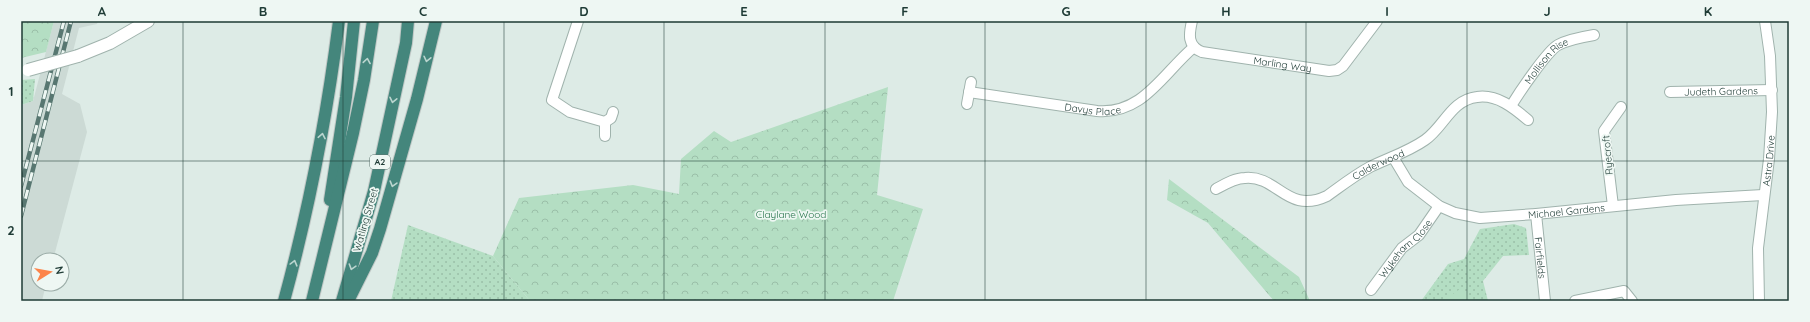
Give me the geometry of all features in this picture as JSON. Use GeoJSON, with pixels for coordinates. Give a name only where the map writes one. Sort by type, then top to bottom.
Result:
{"type":"FeatureCollection","features":[{"type":"Feature","properties":{"kind":"highway"},"geometry":{"type":"LineString","coordinates":[[284,301],[311,195],[330,93],[339,21]]}},
{"type":"Feature","properties":{"kind":"highway"},"geometry":{"type":"LineString","coordinates":[[313,295],[346,97],[354,21]]}},
{"type":"Feature","properties":{"kind":"highway"},"geometry":{"type":"LineString","coordinates":[[313,295],[353,134],[364,80],[373,21]]}},
{"type":"Feature","properties":{"kind":"highway","name":"Watling Street"},"geometry":{"type":"LineString","coordinates":[[342,301],[374,191],[406,43],[408,21]]}},
{"type":"Feature","properties":{"kind":"highway"},"geometry":{"type":"LineString","coordinates":[[348,301],[374,247],[417,99],[436,21]]}},
{"type":"Feature","properties":{"kind":"street"},"geometry":{"type":"LineString","coordinates":[[24,71],[78,56],[110,43],[148,21]]}},
{"type":"Feature","properties":{"kind":"street"},"geometry":{"type":"LineString","coordinates":[[578,21],[552,100],[570,112],[606,122]]}},
{"type":"Feature","properties":{"kind":"street"},"geometry":{"type":"LineString","coordinates":[[1192,21],[1190,37],[1194,47]]}},
{"type":"Feature","properties":{"kind":"street","name":"Marling Way"},"geometry":{"type":"LineString","coordinates":[[1194,47],[1200,52],[1322,71],[1333,71],[1341,68],[1377,21]]}},
{"type":"Feature","properties":{"kind":"street","name":"Astra Drive"},"geometry":{"type":"LineString","coordinates":[[1759,301],[1758,248],[1763,195],[1769,159],[1772,90],[1765,21]]}},
{"type":"Feature","properties":{"kind":"street","name":"Mollison Rise"},"geometry":{"type":"LineString","coordinates":[[1511,106],[1520,91],[1557,45],[1566,41],[1594,35]]}},
{"type":"Feature","properties":{"kind":"street","name":"Davys Place"},"geometry":{"type":"LineString","coordinates":[[969,92],[1093,111],[1107,112],[1117,110],[1132,105],[1144,98],[1194,47]]}},
{"type":"Feature","properties":{"kind":"street"},"geometry":{"type":"LineString","coordinates":[[967,104],[970,82]]}},
{"type":"Feature","properties":{"kind":"street","name":"Judeth Gardens"},"geometry":{"type":"LineString","coordinates":[[1670,92],[1772,90]]}},
{"type":"Feature","properties":{"kind":"street","name":"Calderwood"},"geometry":{"type":"LineString","coordinates":[[1216,189],[1235,180],[1251,178],[1267,183],[1294,199],[1304,201],[1315,200],[1327,196],[1371,167],[1424,141],[1434,133],[1453,108],[1464,101],[1476,97],[1488,97],[1511,106],[1528,120]]}},
{"type":"Feature","properties":{"kind":"street","name":"Ryecroft"},"geometry":{"type":"LineString","coordinates":[[1613,206],[1604,131],[1621,107]]}},
{"type":"Feature","properties":{"kind":"street"},"geometry":{"type":"LineString","coordinates":[[605,136],[606,122],[611,118],[614,112]]}},
{"type":"Feature","properties":{"kind":"street","name":"Michael Gardens"},"geometry":{"type":"LineString","coordinates":[[1392,157],[1408,182],[1439,206],[1455,213],[1480,218],[1676,200],[1763,195]]}},
{"type":"Feature","properties":{"kind":"street","name":"Wykeham Close"},"geometry":{"type":"LineString","coordinates":[[1371,290],[1402,248],[1419,236],[1439,206]]}},
{"type":"Feature","properties":{"kind":"street","name":"Fairfields"},"geometry":{"type":"LineString","coordinates":[[1536,214],[1545,301]]}},
{"type":"Feature","properties":{"kind":"street"},"geometry":{"type":"LineString","coordinates":[[1575,301],[1624,291],[1632,301]]}},
{"type":"Feature","properties":{"kind":"shaded area"},"geometry":{"type":"Polygon","coordinates":[[[54,21],[98,21],[97,24],[79,28],[62,94],[80,104],[87,132],[55,252],[30,252],[30,292],[44,292],[42,301],[21,301],[21,105],[33,101],[54,21]]]}},
{"type":"Feature","properties":{"kind":"green space"},"geometry":{"type":"Polygon","coordinates":[[[21,21],[54,21],[46,52],[21,58],[21,21]]]}},
{"type":"Feature","properties":{"kind":"green space"},"geometry":{"type":"Polygon","coordinates":[[[35,79],[33,101],[21,105],[21,80],[35,79]]]}},
{"type":"Feature","properties":{"kind":"green space","name":"Claylane Wood"},"geometry":{"type":"Polygon","coordinates":[[[888,87],[877,195],[923,209],[893,301],[530,301],[493,256],[519,198],[633,185],[679,194],[681,159],[714,131],[731,142],[888,87]]]}},
{"type":"Feature","properties":{"kind":"green space"},"geometry":{"type":"Polygon","coordinates":[[[1169,179],[1299,277],[1310,301],[1274,301],[1208,223],[1167,200],[1169,179]]]}},
{"type":"Feature","properties":{"kind":"green space"},"geometry":{"type":"Polygon","coordinates":[[[1514,224],[1526,228],[1529,255],[1503,256],[1483,281],[1488,301],[1421,301],[1448,264],[1464,259],[1480,229],[1514,224]]]}},
{"type":"Feature","properties":{"kind":"green space"},"geometry":{"type":"Polygon","coordinates":[[[408,225],[493,256],[530,301],[391,301],[408,225]]]}},
{"type":"Feature","properties":{"kind":"green space"},"geometry":{"type":"Polygon","coordinates":[[[1460,289],[1472,297],[1473,301],[1446,301],[1446,299],[1460,289]]]}},
{"type":"Feature","properties":{"kind":"railway"},"geometry":{"type":"LineString","coordinates":[[21,186],[64,21]]}},
{"type":"Feature","properties":{"kind":"railway"},"geometry":{"type":"LineString","coordinates":[[21,216],[71,21]]}}]}
